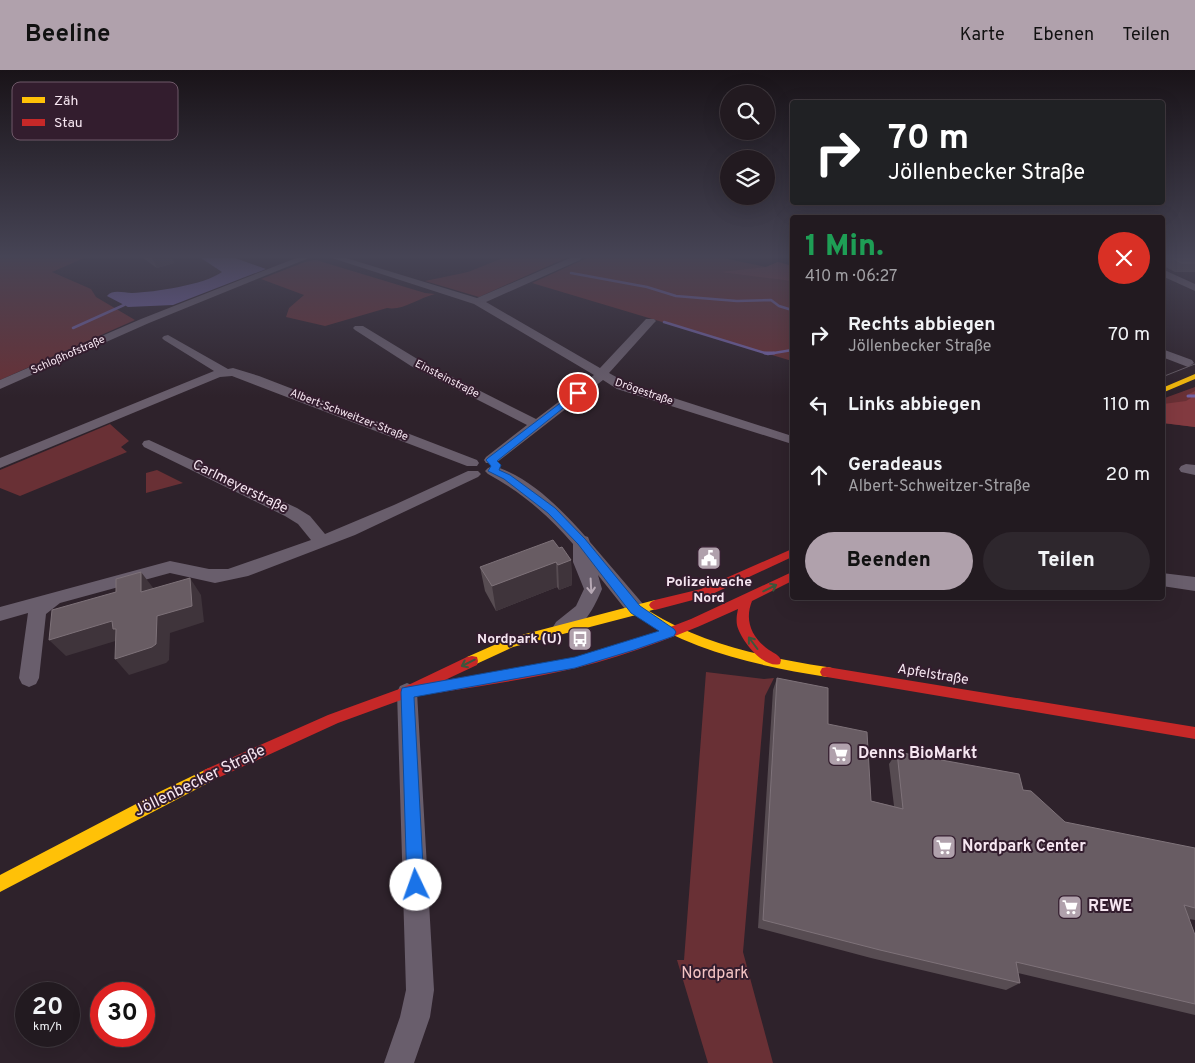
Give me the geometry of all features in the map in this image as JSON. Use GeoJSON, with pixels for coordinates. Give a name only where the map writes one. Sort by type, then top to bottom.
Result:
{"type":"FeatureCollection","features":[{"type":"Feature","properties":{"kind":"main road"},"geometry":{"type":"LineString","coordinates":[[1171,369],[1191,361]]}},
{"type":"Feature","properties":{"kind":"main road"},"geometry":{"type":"LineString","coordinates":[[1165,390],[1195,376]]}},
{"type":"Feature","properties":{"kind":"main road","name":"Jöllenbecker Straße"},"geometry":{"type":"LineString","coordinates":[[0,884],[162,798],[220,770],[333,720],[407,692],[510,643],[704,593],[790,554]]}},
{"type":"Feature","properties":{"kind":"main road","name":"Jöllenbecker Straße"},"geometry":{"type":"LineString","coordinates":[[407,692],[588,659],[670,632],[748,598],[790,577]]}},
{"type":"Feature","properties":{"kind":"main road"},"geometry":{"type":"LineString","coordinates":[[748,598],[740,618],[744,630],[754,647],[771,659],[794,667]]}},
{"type":"Feature","properties":{"kind":"main road","name":"Apfelstraße"},"geometry":{"type":"LineString","coordinates":[[636,609],[670,632],[703,646],[794,667],[1195,733]]}},
{"type":"Feature","properties":{"kind":"street","name":"Schloßhofstraße"},"geometry":{"type":"LineString","coordinates":[[0,386],[145,321],[187,304]]}},
{"type":"Feature","properties":{"kind":"street","name":"Drögestraße"},"geometry":{"type":"LineString","coordinates":[[482,304],[622,386],[790,439]]}},
{"type":"Feature","properties":{"kind":"street"},"geometry":{"type":"LineString","coordinates":[[0,614],[170,567],[186,568],[213,576],[232,574],[322,542],[473,468],[484,475],[537,425],[601,375],[650,321]]}},
{"type":"Feature","properties":{"kind":"street","name":"Einsteinstraße"},"geometry":{"type":"LineString","coordinates":[[359,328],[402,356],[537,425]]}},
{"type":"Feature","properties":{"kind":"street","name":"Albert-Schweitzer-Straße"},"geometry":{"type":"LineString","coordinates":[[168,338],[224,372],[233,372],[255,379],[473,468]]}},
{"type":"Feature","properties":{"kind":"street"},"geometry":{"type":"LineString","coordinates":[[1165,353],[1191,361]]}},
{"type":"Feature","properties":{"kind":"street"},"geometry":{"type":"LineString","coordinates":[[0,463],[224,372]]}},
{"type":"Feature","properties":{"kind":"street","name":"Carlmeyerstraße"},"geometry":{"type":"LineString","coordinates":[[149,444],[291,512],[304,520],[322,542]]}},
{"type":"Feature","properties":{"kind":"street"},"geometry":{"type":"LineString","coordinates":[[492,466],[541,502],[582,541],[636,609]]}},
{"type":"Feature","properties":{"kind":"street"},"geometry":{"type":"LineString","coordinates":[[563,628],[583,611],[593,589],[589,572],[580,561],[579,554],[582,541]]}},
{"type":"Feature","properties":{"kind":"street"},"geometry":{"type":"LineString","coordinates":[[1165,579],[1195,584]]}},
{"type":"Feature","properties":{"kind":"street"},"geometry":{"type":"LineString","coordinates":[[29,678],[37,612],[45,603]]}},
{"type":"Feature","properties":{"kind":"street"},"geometry":{"type":"LineString","coordinates":[[399,1063],[415,1017],[420,990],[407,692]]}},
{"type":"Feature","properties":{"kind":"green space"},"geometry":{"type":"Polygon","coordinates":[[[0,304],[108,304],[135,320],[0,380],[0,304]]]}},
{"type":"Feature","properties":{"kind":"green space"},"geometry":{"type":"Polygon","coordinates":[[[293,304],[409,304],[399,308],[387,308],[325,326],[286,317],[289,308],[293,304]]]}},
{"type":"Feature","properties":{"kind":"green space"},"geometry":{"type":"Polygon","coordinates":[[[603,304],[790,304],[790,360],[603,304]]]}},
{"type":"Feature","properties":{"kind":"green space"},"geometry":{"type":"Polygon","coordinates":[[[1195,387],[1195,427],[1165,423],[1165,398],[1195,387]]]}},
{"type":"Feature","properties":{"kind":"green space"},"geometry":{"type":"Polygon","coordinates":[[[110,424],[129,441],[121,447],[127,452],[20,496],[0,488],[0,470],[110,424]]]}},
{"type":"Feature","properties":{"kind":"green space"},"geometry":{"type":"Polygon","coordinates":[[[157,470],[183,483],[146,493],[146,473],[157,470]]]}},
{"type":"Feature","properties":{"kind":"green space","name":"Nordpark"},"geometry":{"type":"Polygon","coordinates":[[[706,672],[764,679],[774,678],[765,696],[743,952],[773,1063],[708,1063],[677,960],[684,960],[706,672]]]}},
{"type":"Feature","properties":{"kind":"shaded area"},"geometry":{"type":"Polygon","coordinates":[[[123,304],[175,304],[173,305],[128,307],[123,304]]]}},
{"type":"Feature","properties":{"kind":"shaded area"},"geometry":{"type":"Polygon","coordinates":[[[1195,391],[1195,427],[1165,423],[1165,404],[1186,401],[1191,398],[1189,394],[1195,391]]]}},
{"type":"Feature","properties":{"kind":"building"},"geometry":{"type":"Polygon","coordinates":[[[553,540],[559,548],[562,547],[571,560],[558,565],[556,562],[492,586],[480,567],[553,540]]]}},
{"type":"Feature","properties":{"kind":"building"},"geometry":{"type":"Polygon","coordinates":[[[141,572],[141,592],[190,578],[192,606],[157,616],[156,644],[152,647],[115,659],[116,629],[113,629],[112,621],[49,640],[52,610],[116,592],[116,579],[141,572]]]}},
{"type":"Feature","properties":{"kind":"building","name":"Nordpark Center"},"geometry":{"type":"Polygon","coordinates":[[[777,678],[828,688],[828,724],[867,732],[871,801],[903,809],[897,752],[1019,774],[1023,790],[1031,791],[1065,822],[1195,848],[1195,908],[1184,905],[1195,935],[1195,1004],[1016,962],[1020,983],[763,920],[777,678]]]}},
{"type":"Feature","properties":{"kind":"waterway"},"geometry":{"type":"LineString","coordinates":[[777,304],[790,309]]}},
{"type":"Feature","properties":{"kind":"waterway"},"geometry":{"type":"LineString","coordinates":[[73,328],[124,305]]}},
{"type":"Feature","properties":{"kind":"waterway"},"geometry":{"type":"LineString","coordinates":[[664,322],[768,354],[774,353]]}},
{"type":"Feature","properties":{"kind":"waterway"},"geometry":{"type":"LineString","coordinates":[[774,353],[790,350]]}},
{"type":"Feature","properties":{"kind":"waterway"},"geometry":{"type":"LineString","coordinates":[[765,353],[774,353]]}},
{"type":"Feature","properties":{"kind":"waterway"},"geometry":{"type":"LineString","coordinates":[[1188,396],[1195,396]]}},
{"type":"Feature","properties":{"kind":"tram line"},"geometry":{"type":"LineString","coordinates":[[1165,376],[1195,364]]}},
{"type":"Feature","properties":{"kind":"traffic: slow"},"geometry":{"type":"LineString","coordinates":[[1165,390],[1195,376]]}},
{"type":"Feature","properties":{"kind":"traffic: slow"},"geometry":{"type":"LineString","coordinates":[[472,661],[510,643],[655,605]]}},
{"type":"Feature","properties":{"kind":"traffic: slow"},"geometry":{"type":"LineString","coordinates":[[636,609],[681,635],[727,652],[827,672]]}},
{"type":"Feature","properties":{"kind":"traffic: slow"},"geometry":{"type":"LineString","coordinates":[[0,884],[209,775]]}},
{"type":"Feature","properties":{"kind":"traffic: jam"},"geometry":{"type":"LineString","coordinates":[[655,605],[704,593],[790,554]]}},
{"type":"Feature","properties":{"kind":"traffic: jam"},"geometry":{"type":"LineString","coordinates":[[437,687],[556,667],[621,651],[696,623],[790,577]]}},
{"type":"Feature","properties":{"kind":"traffic: jam"},"geometry":{"type":"LineString","coordinates":[[748,598],[743,617],[747,634],[759,649],[775,660]]}},
{"type":"Feature","properties":{"kind":"traffic: jam"},"geometry":{"type":"LineString","coordinates":[[209,775],[333,719],[407,692],[472,661]]}},
{"type":"Feature","properties":{"kind":"traffic: jam"},"geometry":{"type":"LineString","coordinates":[[827,672],[1195,733]]}},
{"type":"Feature","properties":{"kind":"place","name":"Polizeiwache Nord"},"geometry":{"type":"Point","coordinates":[709,558]}},
{"type":"Feature","properties":{"kind":"place","name":"Nordpark (U)"},"geometry":{"type":"Point","coordinates":[580,639]}},
{"type":"Feature","properties":{"kind":"place","name":"Denns BioMarkt"},"geometry":{"type":"Point","coordinates":[840,754]}},
{"type":"Feature","properties":{"kind":"place","name":"Nordpark Center"},"geometry":{"type":"Point","coordinates":[944,847]}},
{"type":"Feature","properties":{"kind":"place","name":"REWE"},"geometry":{"type":"Point","coordinates":[1070,907]}},
{"type":"Feature","properties":{"kind":"route"},"geometry":{"type":"LineString","coordinates":[[416,885],[407,692],[516,674],[595,658],[670,632],[636,609],[582,541],[552,511],[507,477],[493,471],[496,465],[491,460],[578,393]]}}]}
